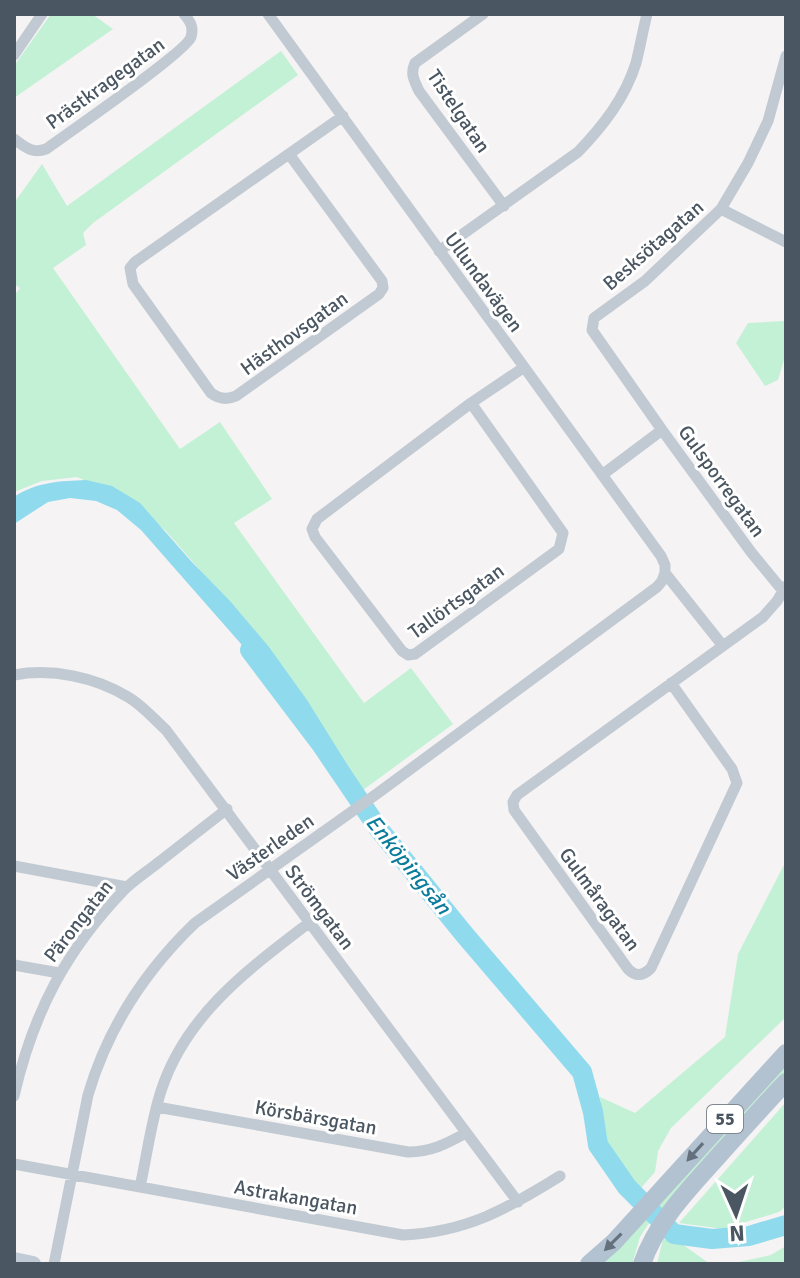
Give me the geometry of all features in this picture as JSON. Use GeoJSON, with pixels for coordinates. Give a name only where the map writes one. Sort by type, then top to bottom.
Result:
{"type":"FeatureCollection","features":[{"type":"Feature","properties":{"kind":"main road","name":"55"},"geometry":{"type":"LineString","coordinates":[[589,1264],[614,1242],[786,1053]]}},
{"type":"Feature","properties":{"kind":"main road","name":"55"},"geometry":{"type":"LineString","coordinates":[[642,1264],[655,1233],[684,1195],[786,1082]]}},
{"type":"Feature","properties":{"kind":"main road"},"geometry":{"type":"LineString","coordinates":[[14,1260],[33,1264]]}},
{"type":"Feature","properties":{"kind":"street"},"geometry":{"type":"LineString","coordinates":[[14,55],[42,14]]}},
{"type":"Feature","properties":{"kind":"street","name":"Prästkragegatan"},"geometry":{"type":"LineString","coordinates":[[14,139],[29,150],[37,152],[46,149],[150,74],[187,45],[192,25],[184,14]]}},
{"type":"Feature","properties":{"kind":"street","name":"Ullundavägen"},"geometry":{"type":"LineString","coordinates":[[268,14],[661,556],[665,573],[723,646]]}},
{"type":"Feature","properties":{"kind":"street","name":"Tistelgatan"},"geometry":{"type":"LineString","coordinates":[[483,14],[415,63],[412,78],[504,206]]}},
{"type":"Feature","properties":{"kind":"street"},"geometry":{"type":"LineString","coordinates":[[439,251],[578,152],[607,120],[635,64],[647,14]]}},
{"type":"Feature","properties":{"kind":"street","name":"Besksötagatan"},"geometry":{"type":"LineString","coordinates":[[592,324],[594,318],[645,281],[721,209],[768,121],[786,56]]}},
{"type":"Feature","properties":{"kind":"street","name":"Hästhovsgatan"},"geometry":{"type":"LineString","coordinates":[[289,154],[382,281],[383,288],[379,294],[236,396],[230,399],[216,397],[133,284],[130,268],[135,262],[343,116]]}},
{"type":"Feature","properties":{"kind":"street"},"geometry":{"type":"LineString","coordinates":[[721,209],[786,242]]}},
{"type":"Feature","properties":{"kind":"street","name":"Gulsporregatan"},"geometry":{"type":"LineString","coordinates":[[592,324],[592,330],[662,430],[751,552],[785,589]]}},
{"type":"Feature","properties":{"kind":"street","name":"Tallörtsgatan"},"geometry":{"type":"LineString","coordinates":[[471,403],[563,533],[562,541],[559,549],[415,654],[408,655],[315,537],[312,529],[317,519],[471,403],[523,368]]}},
{"type":"Feature","properties":{"kind":"street","name":"Gulsporregatan"},"geometry":{"type":"LineString","coordinates":[[602,475],[662,430]]}},
{"type":"Feature","properties":{"kind":"street","name":"Västerleden"},"geometry":{"type":"LineString","coordinates":[[54,1264],[95,1072],[124,1008],[156,964],[195,923],[378,793],[657,587],[665,573]]}},
{"type":"Feature","properties":{"kind":"street","name":"Gulmåragatan"},"geometry":{"type":"LineString","coordinates":[[671,683],[732,769],[737,783],[651,968],[639,975],[628,969],[514,810],[513,802],[517,795],[671,683],[763,617],[785,589]]}},
{"type":"Feature","properties":{"kind":"street","name":"Strömgatan"},"geometry":{"type":"LineString","coordinates":[[14,675],[31,672],[89,679],[131,698],[166,730],[518,1202]]}},
{"type":"Feature","properties":{"kind":"street","name":"Pärongatan"},"geometry":{"type":"LineString","coordinates":[[14,1096],[18,1064],[34,1026],[59,973],[78,945],[127,887],[227,809]]}},
{"type":"Feature","properties":{"kind":"street"},"geometry":{"type":"LineString","coordinates":[[14,866],[127,887]]}},
{"type":"Feature","properties":{"kind":"street"},"geometry":{"type":"LineString","coordinates":[[140,1187],[157,1107],[170,1067],[198,1021],[246,971],[310,922]]}},
{"type":"Feature","properties":{"kind":"street"},"geometry":{"type":"LineString","coordinates":[[14,965],[59,973]]}},
{"type":"Feature","properties":{"kind":"street","name":"Körsbärsgatan"},"geometry":{"type":"LineString","coordinates":[[157,1107],[408,1152],[439,1148],[466,1133]]}},
{"type":"Feature","properties":{"kind":"street","name":"Astrakangatan"},"geometry":{"type":"LineString","coordinates":[[14,1164],[403,1235],[447,1230],[490,1215],[560,1176]]}},
{"type":"Feature","properties":{"kind":"green space"},"geometry":{"type":"Polygon","coordinates":[[[51,14],[92,14],[113,29],[14,98],[14,66],[51,14]]]}},
{"type":"Feature","properties":{"kind":"green space"},"geometry":{"type":"Polygon","coordinates":[[[281,51],[298,75],[93,223],[83,233],[86,245],[53,268],[180,449],[220,422],[272,499],[234,523],[364,703],[411,668],[453,724],[363,790],[240,616],[165,530],[127,499],[77,477],[42,481],[14,492],[14,296],[20,288],[14,284],[14,203],[42,164],[67,206],[281,51]]]}},
{"type":"Feature","properties":{"kind":"green space"},"geometry":{"type":"Polygon","coordinates":[[[785,321],[786,353],[778,380],[765,386],[736,343],[748,323],[785,321]]]}},
{"type":"Feature","properties":{"kind":"green space"},"geometry":{"type":"Polygon","coordinates":[[[786,861],[786,1017],[671,1128],[658,1151],[655,1172],[640,1189],[605,1143],[600,1097],[635,1113],[725,1037],[738,954],[786,861]]]}},
{"type":"Feature","properties":{"kind":"green space"},"geometry":{"type":"Polygon","coordinates":[[[786,1064],[786,1072],[649,1223],[640,1237],[632,1264],[601,1264],[786,1064]]]}},
{"type":"Feature","properties":{"kind":"green space"},"geometry":{"type":"Polygon","coordinates":[[[786,1102],[786,1206],[779,1212],[723,1229],[679,1223],[786,1102]]]}},
{"type":"Feature","properties":{"kind":"green space"},"geometry":{"type":"Polygon","coordinates":[[[663,1239],[682,1244],[710,1264],[657,1264],[663,1239]]]}},
{"type":"Feature","properties":{"kind":"green space"},"geometry":{"type":"Polygon","coordinates":[[[786,1246],[786,1264],[730,1264],[771,1255],[786,1246]]]}},
{"type":"Feature","properties":{"kind":"water"},"geometry":{"type":"Polygon","coordinates":[[[86,480],[112,486],[140,503],[269,647],[307,700],[360,785],[351,793],[299,710],[141,530],[117,510],[96,501],[70,498],[48,502],[14,524],[14,497],[22,492],[40,485],[86,480]]]}},
{"type":"Feature","properties":{"kind":"waterway","name":"Enköpingsån"},"geometry":{"type":"LineString","coordinates":[[250,650],[321,744],[378,828],[582,1072],[598,1145],[627,1187],[674,1234],[712,1239],[749,1236],[786,1225]]}}]}
